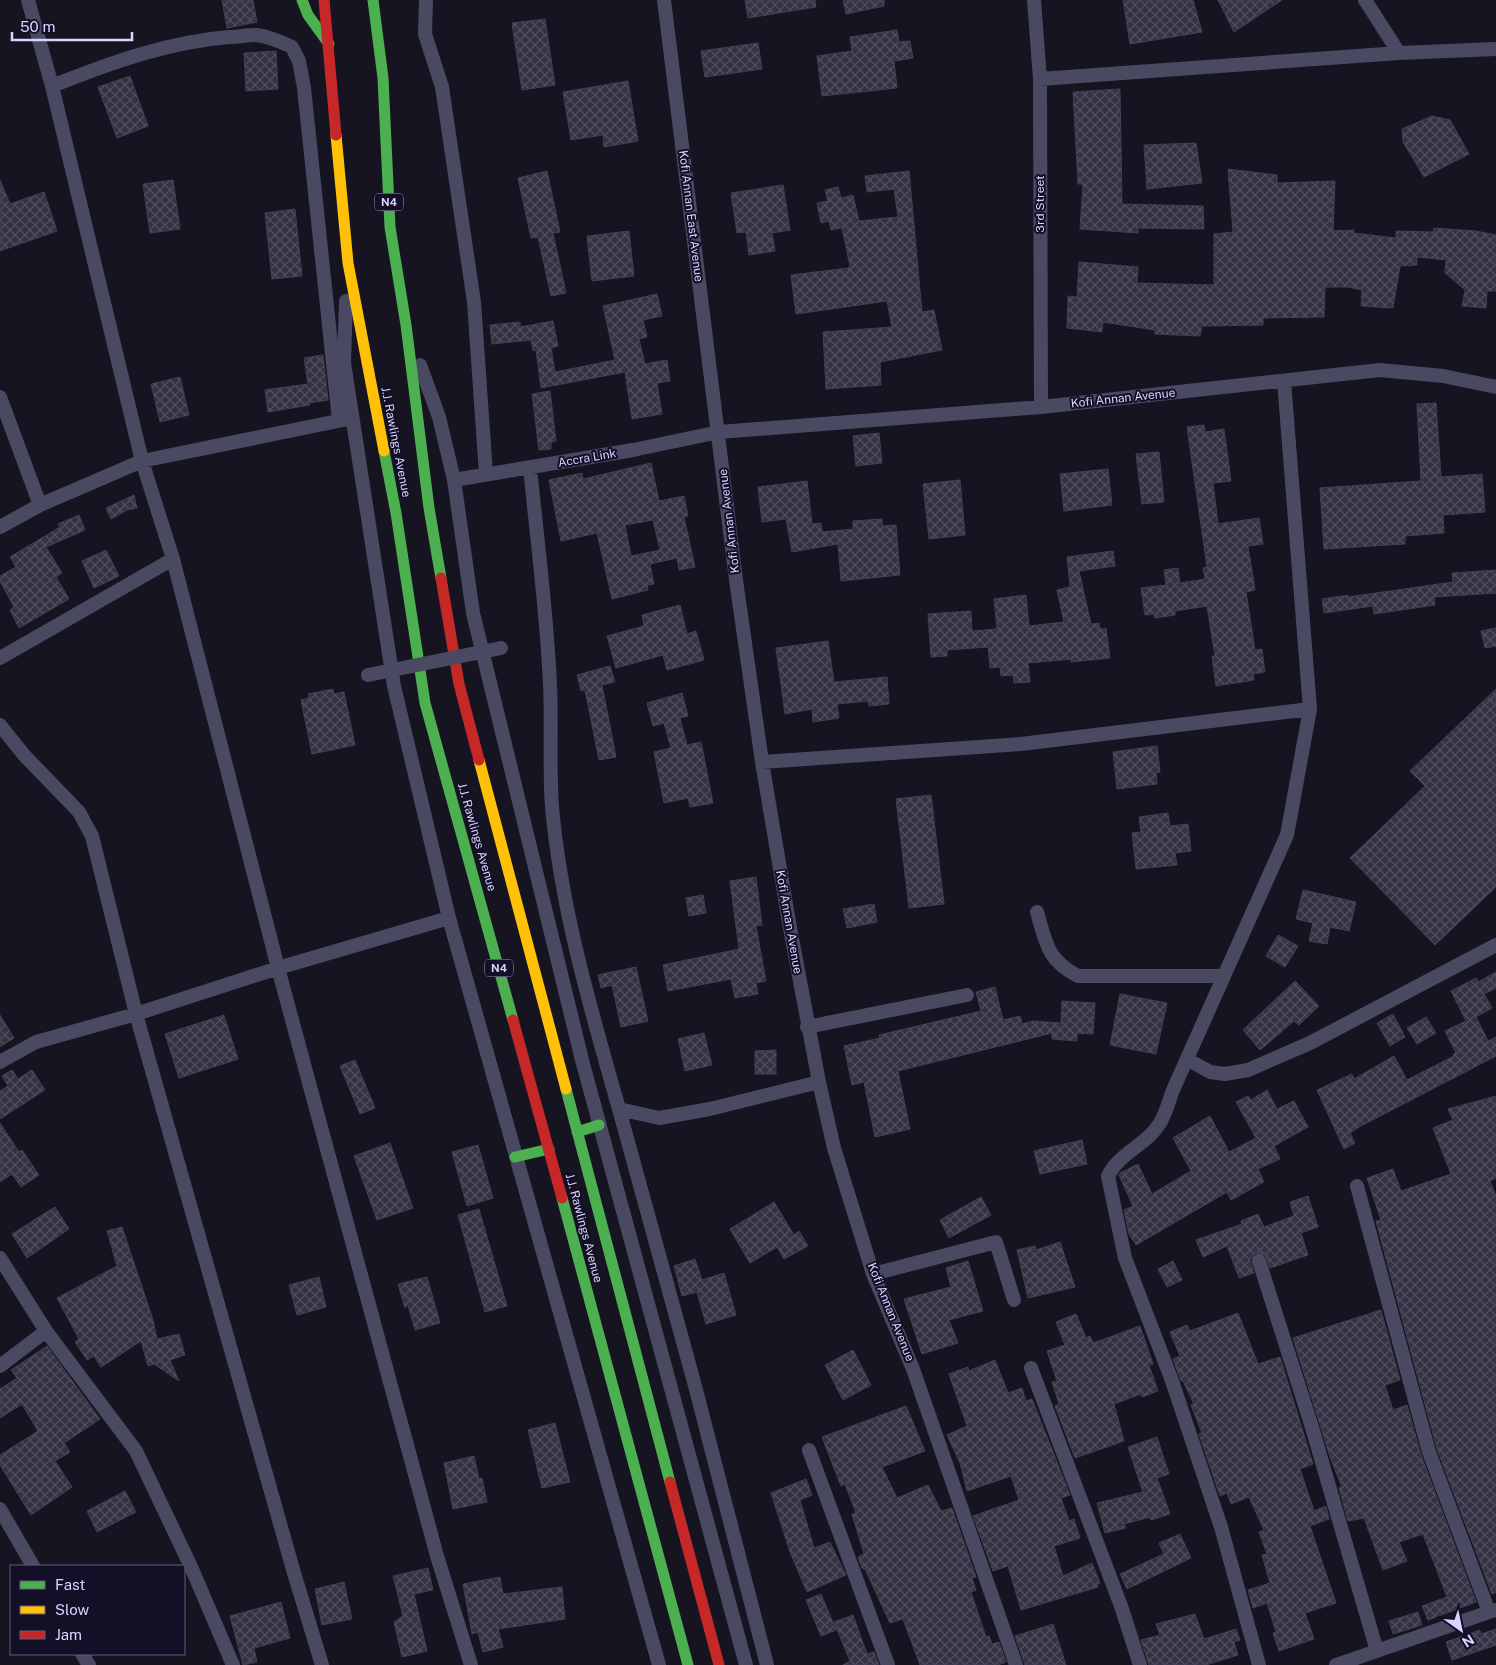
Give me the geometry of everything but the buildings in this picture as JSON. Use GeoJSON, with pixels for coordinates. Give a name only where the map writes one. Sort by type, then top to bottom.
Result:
{"type":"FeatureCollection","features":[{"type":"Feature","properties":{"kind":"highway"},"geometry":{"type":"LineString","coordinates":[[302,0],[308,15],[330,46]]}},
{"type":"Feature","properties":{"kind":"highway","name":"J.J. Rawlings Avenue"},"geometry":{"type":"LineString","coordinates":[[324,0],[330,46],[348,263],[396,513],[425,703],[549,1149],[688,1665]]}},
{"type":"Feature","properties":{"kind":"highway","name":"J.J. Rawlings Avenue"},"geometry":{"type":"LineString","coordinates":[[373,0],[383,78],[390,227],[406,325],[429,508],[459,684],[719,1665]]}},
{"type":"Feature","properties":{"kind":"highway"},"geometry":{"type":"LineString","coordinates":[[383,78],[387,17]]}},
{"type":"Feature","properties":{"kind":"highway"},"geometry":{"type":"LineString","coordinates":[[577,1132],[599,1125]]}},
{"type":"Feature","properties":{"kind":"highway"},"geometry":{"type":"LineString","coordinates":[[515,1157],[549,1149]]}},
{"type":"Feature","properties":{"kind":"street"},"geometry":{"type":"LineString","coordinates":[[28,0],[52,86],[142,462],[173,558],[278,968],[437,1556],[471,1665]]}},
{"type":"Feature","properties":{"kind":"street"},"geometry":{"type":"LineString","coordinates":[[426,0],[425,34],[442,87],[474,302],[486,474]]}},
{"type":"Feature","properties":{"kind":"street","name":"Kofi Annan East Avenue"},"geometry":{"type":"LineString","coordinates":[[664,0],[719,432]]}},
{"type":"Feature","properties":{"kind":"street","name":"3rd Street"},"geometry":{"type":"LineString","coordinates":[[1034,0],[1040,79],[1041,407]]}},
{"type":"Feature","properties":{"kind":"street"},"geometry":{"type":"LineString","coordinates":[[1365,0],[1399,53]]}},
{"type":"Feature","properties":{"kind":"street"},"geometry":{"type":"LineString","coordinates":[[52,86],[110,63],[171,45],[215,38],[256,35],[277,40],[292,47],[299,61],[346,419],[394,686],[448,918],[611,1488],[658,1665]]}},
{"type":"Feature","properties":{"kind":"street"},"geometry":{"type":"LineString","coordinates":[[1040,79],[1399,53],[1496,49]]}},
{"type":"Feature","properties":{"kind":"street"},"geometry":{"type":"LineString","coordinates":[[346,419],[344,364],[348,263]]}},
{"type":"Feature","properties":{"kind":"street"},"geometry":{"type":"LineString","coordinates":[[406,325],[440,416],[454,480],[473,613],[599,1125],[746,1665]]}},
{"type":"Feature","properties":{"kind":"street","name":"Kofi Annan Avenue"},"geometry":{"type":"LineString","coordinates":[[1016,1665],[990,1595],[914,1369],[873,1274],[834,1148],[818,1082],[762,762],[736,580],[719,432],[1041,407],[1380,370],[1443,376],[1496,387]]}},
{"type":"Feature","properties":{"kind":"street"},"geometry":{"type":"LineString","coordinates":[[1258,1665],[1221,1527],[1136,1282],[1125,1258],[1108,1176],[1118,1159],[1130,1152],[1160,1123],[1223,976],[1287,836],[1310,709],[1284,381]]}},
{"type":"Feature","properties":{"kind":"street"},"geometry":{"type":"LineString","coordinates":[[0,397],[40,505]]}},
{"type":"Feature","properties":{"kind":"street"},"geometry":{"type":"LineString","coordinates":[[0,527],[40,505],[142,462],[346,419]]}},
{"type":"Feature","properties":{"kind":"street","name":"Accra Link"},"geometry":{"type":"LineString","coordinates":[[454,480],[719,432]]}},
{"type":"Feature","properties":{"kind":"street"},"geometry":{"type":"LineString","coordinates":[[530,467],[550,684],[552,805],[565,894],[588,1000],[694,1382],[767,1665]]}},
{"type":"Feature","properties":{"kind":"street"},"geometry":{"type":"LineString","coordinates":[[0,658],[173,558]]}},
{"type":"Feature","properties":{"kind":"street"},"geometry":{"type":"LineString","coordinates":[[368,676],[501,648]]}},
{"type":"Feature","properties":{"kind":"street"},"geometry":{"type":"LineString","coordinates":[[762,762],[1021,744],[1310,709]]}},
{"type":"Feature","properties":{"kind":"street"},"geometry":{"type":"LineString","coordinates":[[0,725],[24,755],[79,812],[92,836],[136,1014],[294,1573],[322,1665]]}},
{"type":"Feature","properties":{"kind":"street"},"geometry":{"type":"LineString","coordinates":[[1037,912],[1046,945],[1055,960],[1061,967],[1078,976],[1223,976]]}},
{"type":"Feature","properties":{"kind":"street"},"geometry":{"type":"LineString","coordinates":[[0,1062],[36,1042],[136,1014],[278,968],[448,918]]}},
{"type":"Feature","properties":{"kind":"street"},"geometry":{"type":"LineString","coordinates":[[1187,1059],[1210,1072],[1224,1074],[1248,1070],[1310,1043],[1496,945]]}},
{"type":"Feature","properties":{"kind":"street"},"geometry":{"type":"LineString","coordinates":[[807,1026],[967,995]]}},
{"type":"Feature","properties":{"kind":"street"},"geometry":{"type":"LineString","coordinates":[[619,1109],[659,1118],[710,1109],[818,1082]]}},
{"type":"Feature","properties":{"kind":"street"},"geometry":{"type":"LineString","coordinates":[[1336,1665],[1492,1611],[1429,1452],[1357,1186]]}},
{"type":"Feature","properties":{"kind":"street"},"geometry":{"type":"LineString","coordinates":[[873,1274],[996,1242],[1014,1300]]}},
{"type":"Feature","properties":{"kind":"street"},"geometry":{"type":"LineString","coordinates":[[0,1258],[46,1331],[136,1451],[192,1569],[233,1665]]}},
{"type":"Feature","properties":{"kind":"street"},"geometry":{"type":"LineString","coordinates":[[1259,1261],[1311,1424],[1377,1652]]}},
{"type":"Feature","properties":{"kind":"street"},"geometry":{"type":"LineString","coordinates":[[0,1366],[46,1331]]}},
{"type":"Feature","properties":{"kind":"street"},"geometry":{"type":"LineString","coordinates":[[1031,1368],[1121,1606],[1140,1665]]}},
{"type":"Feature","properties":{"kind":"street"},"geometry":{"type":"LineString","coordinates":[[809,1450],[888,1665]]}},
{"type":"Feature","properties":{"kind":"street"},"geometry":{"type":"LineString","coordinates":[[0,1509],[31,1565]]}},
{"type":"Feature","properties":{"kind":"traffic: fast"},"geometry":{"type":"LineString","coordinates":[[302,0],[308,15],[329,44]]}},
{"type":"Feature","properties":{"kind":"traffic: fast"},"geometry":{"type":"LineString","coordinates":[[373,0],[383,78],[390,227],[406,325],[429,508],[441,578]]}},
{"type":"Feature","properties":{"kind":"traffic: fast"},"geometry":{"type":"LineString","coordinates":[[384,451],[396,513],[425,703],[513,1020]]}},
{"type":"Feature","properties":{"kind":"traffic: fast"},"geometry":{"type":"LineString","coordinates":[[566,1089],[670,1482]]}},
{"type":"Feature","properties":{"kind":"traffic: fast"},"geometry":{"type":"LineString","coordinates":[[577,1132],[599,1125]]}},
{"type":"Feature","properties":{"kind":"traffic: fast"},"geometry":{"type":"LineString","coordinates":[[515,1157],[549,1149]]}},
{"type":"Feature","properties":{"kind":"traffic: fast"},"geometry":{"type":"LineString","coordinates":[[562,1198],[688,1665]]}},
{"type":"Feature","properties":{"kind":"traffic: slow"},"geometry":{"type":"LineString","coordinates":[[336,135],[348,263],[384,451]]}},
{"type":"Feature","properties":{"kind":"traffic: slow"},"geometry":{"type":"LineString","coordinates":[[479,760],[566,1089]]}},
{"type":"Feature","properties":{"kind":"traffic: jam"},"geometry":{"type":"LineString","coordinates":[[324,0],[336,135]]}},
{"type":"Feature","properties":{"kind":"traffic: jam"},"geometry":{"type":"LineString","coordinates":[[441,578],[459,684],[479,760]]}},
{"type":"Feature","properties":{"kind":"traffic: jam"},"geometry":{"type":"LineString","coordinates":[[513,1020],[562,1198]]}},
{"type":"Feature","properties":{"kind":"traffic: jam"},"geometry":{"type":"LineString","coordinates":[[670,1482],[719,1665]]}}]}
